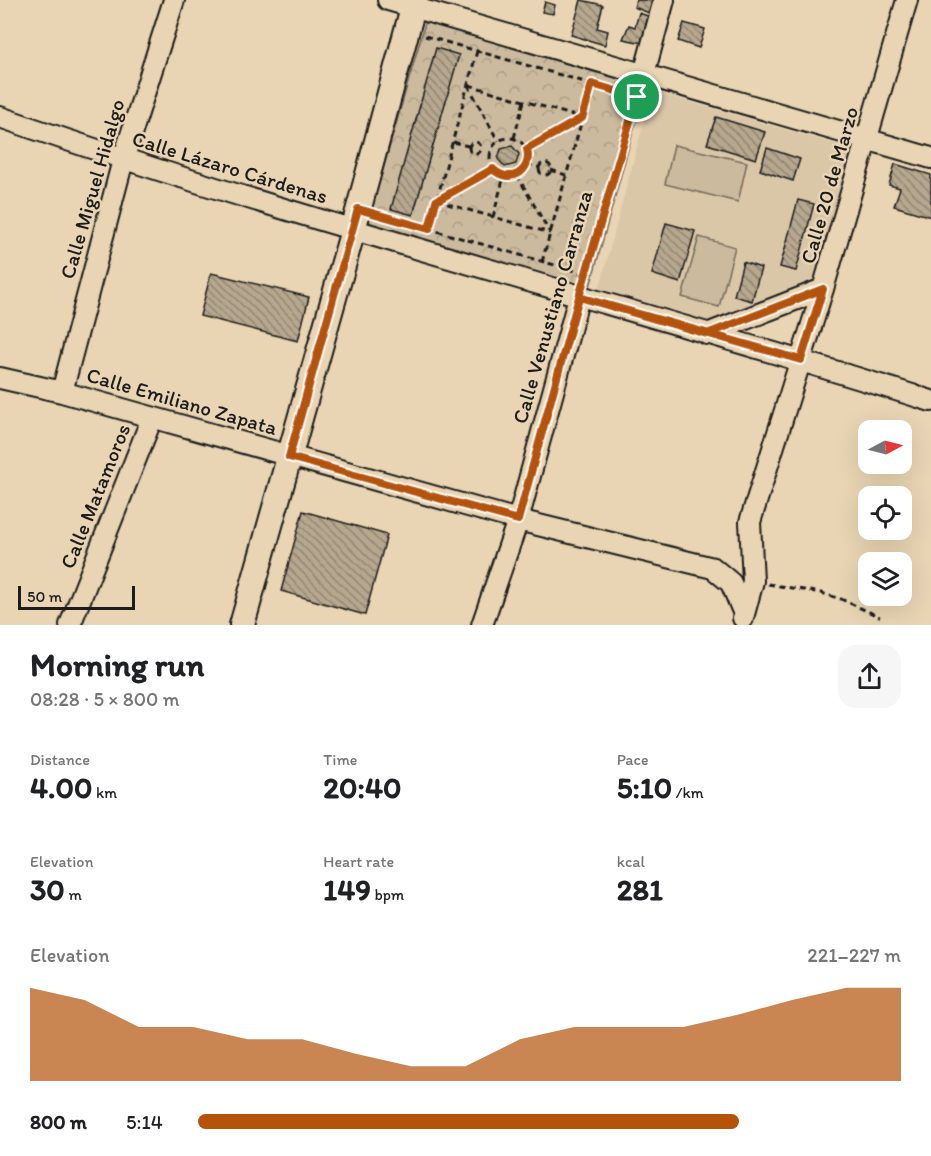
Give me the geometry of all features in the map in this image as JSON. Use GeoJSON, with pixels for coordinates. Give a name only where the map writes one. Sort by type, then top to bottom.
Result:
{"type":"FeatureCollection","features":[{"type":"Feature","properties":{"kind":"main road"},"geometry":{"type":"LineString","coordinates":[[242,625],[356,219],[411,13]]}},
{"type":"Feature","properties":{"kind":"street","name":"Calle Miguel Hidalgo"},"geometry":{"type":"LineString","coordinates":[[62,392],[123,160],[174,0]]}},
{"type":"Feature","properties":{"kind":"street"},"geometry":{"type":"LineString","coordinates":[[388,0],[411,13],[644,74],[931,158]]}},
{"type":"Feature","properties":{"kind":"street"},"geometry":{"type":"LineString","coordinates":[[644,74],[664,0]]}},
{"type":"Feature","properties":{"kind":"street","name":"Calle 20 de Marzo"},"geometry":{"type":"LineString","coordinates":[[742,620],[753,581],[750,522],[823,289],[907,0]]}},
{"type":"Feature","properties":{"kind":"street","name":"Calle Lázaro Cárdenas"},"geometry":{"type":"LineString","coordinates":[[0,117],[123,160],[356,219],[579,297],[801,360],[931,401]]}},
{"type":"Feature","properties":{"kind":"street"},"geometry":{"type":"LineString","coordinates":[[707,334],[823,289]]}},
{"type":"Feature","properties":{"kind":"street","name":"Calle Venustiano Carranza"},"geometry":{"type":"LineString","coordinates":[[482,625],[518,520],[579,297]]}},
{"type":"Feature","properties":{"kind":"street","name":"Calle Emiliano Zapata"},"geometry":{"type":"LineString","coordinates":[[0,378],[62,392],[518,520],[713,568],[731,583],[742,620]]}},
{"type":"Feature","properties":{"kind":"street","name":"Calle Matamoros"},"geometry":{"type":"LineString","coordinates":[[70,625],[152,418]]}},
{"type":"Feature","properties":{"kind":"path"},"geometry":{"type":"LineString","coordinates":[[411,13],[477,51],[637,97]]}},
{"type":"Feature","properties":{"kind":"path"},"geometry":{"type":"LineString","coordinates":[[429,229],[477,51]]}},
{"type":"Feature","properties":{"kind":"path","name":"Calle Venustiano Carranza"},"geometry":{"type":"LineString","coordinates":[[542,262],[586,274],[644,74]]}},
{"type":"Feature","properties":{"kind":"path"},"geometry":{"type":"LineString","coordinates":[[356,219],[429,229],[542,262],[592,84]]}},
{"type":"Feature","properties":{"kind":"path"},"geometry":{"type":"LineString","coordinates":[[468,85],[582,118]]}},
{"type":"Feature","properties":{"kind":"path"},"geometry":{"type":"LineString","coordinates":[[468,85],[498,141]]}},
{"type":"Feature","properties":{"kind":"path"},"geometry":{"type":"LineString","coordinates":[[514,138],[524,101]]}},
{"type":"Feature","properties":{"kind":"path"},"geometry":{"type":"LineString","coordinates":[[527,149],[582,118]]}},
{"type":"Feature","properties":{"kind":"path"},"geometry":{"type":"LineString","coordinates":[[514,138],[527,149],[527,164],[518,175],[504,176],[493,169],[489,158],[490,153],[498,141],[514,138]]}},
{"type":"Feature","properties":{"kind":"path"},"geometry":{"type":"LineString","coordinates":[[453,142],[468,146],[477,142],[481,150]]}},
{"type":"Feature","properties":{"kind":"path"},"geometry":{"type":"LineString","coordinates":[[468,146],[473,154],[481,150]]}},
{"type":"Feature","properties":{"kind":"path"},"geometry":{"type":"LineString","coordinates":[[481,150],[490,153]]}},
{"type":"Feature","properties":{"kind":"path"},"geometry":{"type":"LineString","coordinates":[[538,167],[546,163],[550,165],[551,171]]}},
{"type":"Feature","properties":{"kind":"path"},"geometry":{"type":"LineString","coordinates":[[527,164],[538,167]]}},
{"type":"Feature","properties":{"kind":"path"},"geometry":{"type":"LineString","coordinates":[[538,167],[543,175],[551,171]]}},
{"type":"Feature","properties":{"kind":"path"},"geometry":{"type":"LineString","coordinates":[[436,201],[493,169]]}},
{"type":"Feature","properties":{"kind":"path"},"geometry":{"type":"LineString","coordinates":[[551,171],[566,175]]}},
{"type":"Feature","properties":{"kind":"path"},"geometry":{"type":"LineString","coordinates":[[518,175],[550,233]]}},
{"type":"Feature","properties":{"kind":"path"},"geometry":{"type":"LineString","coordinates":[[493,217],[504,176]]}},
{"type":"Feature","properties":{"kind":"path"},"geometry":{"type":"LineString","coordinates":[[436,201],[550,233]]}},
{"type":"Feature","properties":{"kind":"path"},"geometry":{"type":"LineString","coordinates":[[753,581],[821,593],[841,599],[880,617]]}},
{"type":"Feature","properties":{"kind":"shaded area"},"geometry":{"type":"Polygon","coordinates":[[[652,91],[852,149],[814,282],[710,323],[599,290],[652,91]]]}},
{"type":"Feature","properties":{"kind":"green space"},"geometry":{"type":"Polygon","coordinates":[[[426,20],[646,85],[589,290],[367,225],[426,20]]]}},
{"type":"Feature","properties":{"kind":"green space"},"geometry":{"type":"Polygon","coordinates":[[[674,145],[747,162],[738,202],[665,184],[674,145]]]}},
{"type":"Feature","properties":{"kind":"green space"},"geometry":{"type":"Polygon","coordinates":[[[699,237],[735,247],[719,307],[682,297],[699,237]]]}},
{"type":"Feature","properties":{"kind":"building"},"geometry":{"type":"Polygon","coordinates":[[[581,0],[603,5],[597,28],[608,31],[605,45],[571,35],[581,0]]]}},
{"type":"Feature","properties":{"kind":"building"},"geometry":{"type":"Polygon","coordinates":[[[637,0],[652,1],[649,13],[634,7],[637,0]]]}},
{"type":"Feature","properties":{"kind":"building"},"geometry":{"type":"Polygon","coordinates":[[[545,2],[555,5],[553,14],[542,12],[545,2]]]}},
{"type":"Feature","properties":{"kind":"building"},"geometry":{"type":"Polygon","coordinates":[[[639,13],[648,16],[643,43],[623,39],[629,25],[635,27],[639,13]]]}},
{"type":"Feature","properties":{"kind":"building"},"geometry":{"type":"Polygon","coordinates":[[[684,23],[705,29],[699,48],[678,41],[684,23]]]}},
{"type":"Feature","properties":{"kind":"building"},"geometry":{"type":"Polygon","coordinates":[[[436,48],[459,55],[413,215],[391,209],[436,48]]]}},
{"type":"Feature","properties":{"kind":"building"},"geometry":{"type":"Polygon","coordinates":[[[716,117],[765,132],[756,159],[707,144],[716,117]]]}},
{"type":"Feature","properties":{"kind":"building"},"geometry":{"type":"Polygon","coordinates":[[[512,146],[519,154],[516,164],[505,167],[498,159],[501,149],[512,146]]]}},
{"type":"Feature","properties":{"kind":"building"},"geometry":{"type":"Polygon","coordinates":[[[767,148],[800,159],[793,181],[760,170],[767,148]]]}},
{"type":"Feature","properties":{"kind":"building"},"geometry":{"type":"Polygon","coordinates":[[[895,164],[931,175],[931,217],[894,206],[900,188],[889,185],[895,164]]]}},
{"type":"Feature","properties":{"kind":"building"},"geometry":{"type":"Polygon","coordinates":[[[798,200],[814,204],[796,271],[780,267],[798,200]]]}},
{"type":"Feature","properties":{"kind":"building"},"geometry":{"type":"Polygon","coordinates":[[[666,223],[695,231],[680,283],[652,274],[666,223]]]}},
{"type":"Feature","properties":{"kind":"building"},"geometry":{"type":"Polygon","coordinates":[[[743,262],[761,268],[752,301],[734,296],[743,262]]]}},
{"type":"Feature","properties":{"kind":"building"},"geometry":{"type":"Polygon","coordinates":[[[211,273],[309,297],[298,341],[200,316],[211,273]]]}},
{"type":"Feature","properties":{"kind":"building"},"geometry":{"type":"Polygon","coordinates":[[[303,511],[387,535],[365,615],[281,591],[303,511]]]}},
{"type":"Feature","properties":{"kind":"route"},"geometry":{"type":"LineString","coordinates":[[637,97],[579,297],[643,315],[707,334],[801,360],[823,289],[707,334],[579,297],[518,520],[289,457],[358,209],[429,229],[436,201],[493,169],[498,174],[509,177],[522,172],[527,164],[527,149],[582,118],[592,84],[637,97]]}}]}
